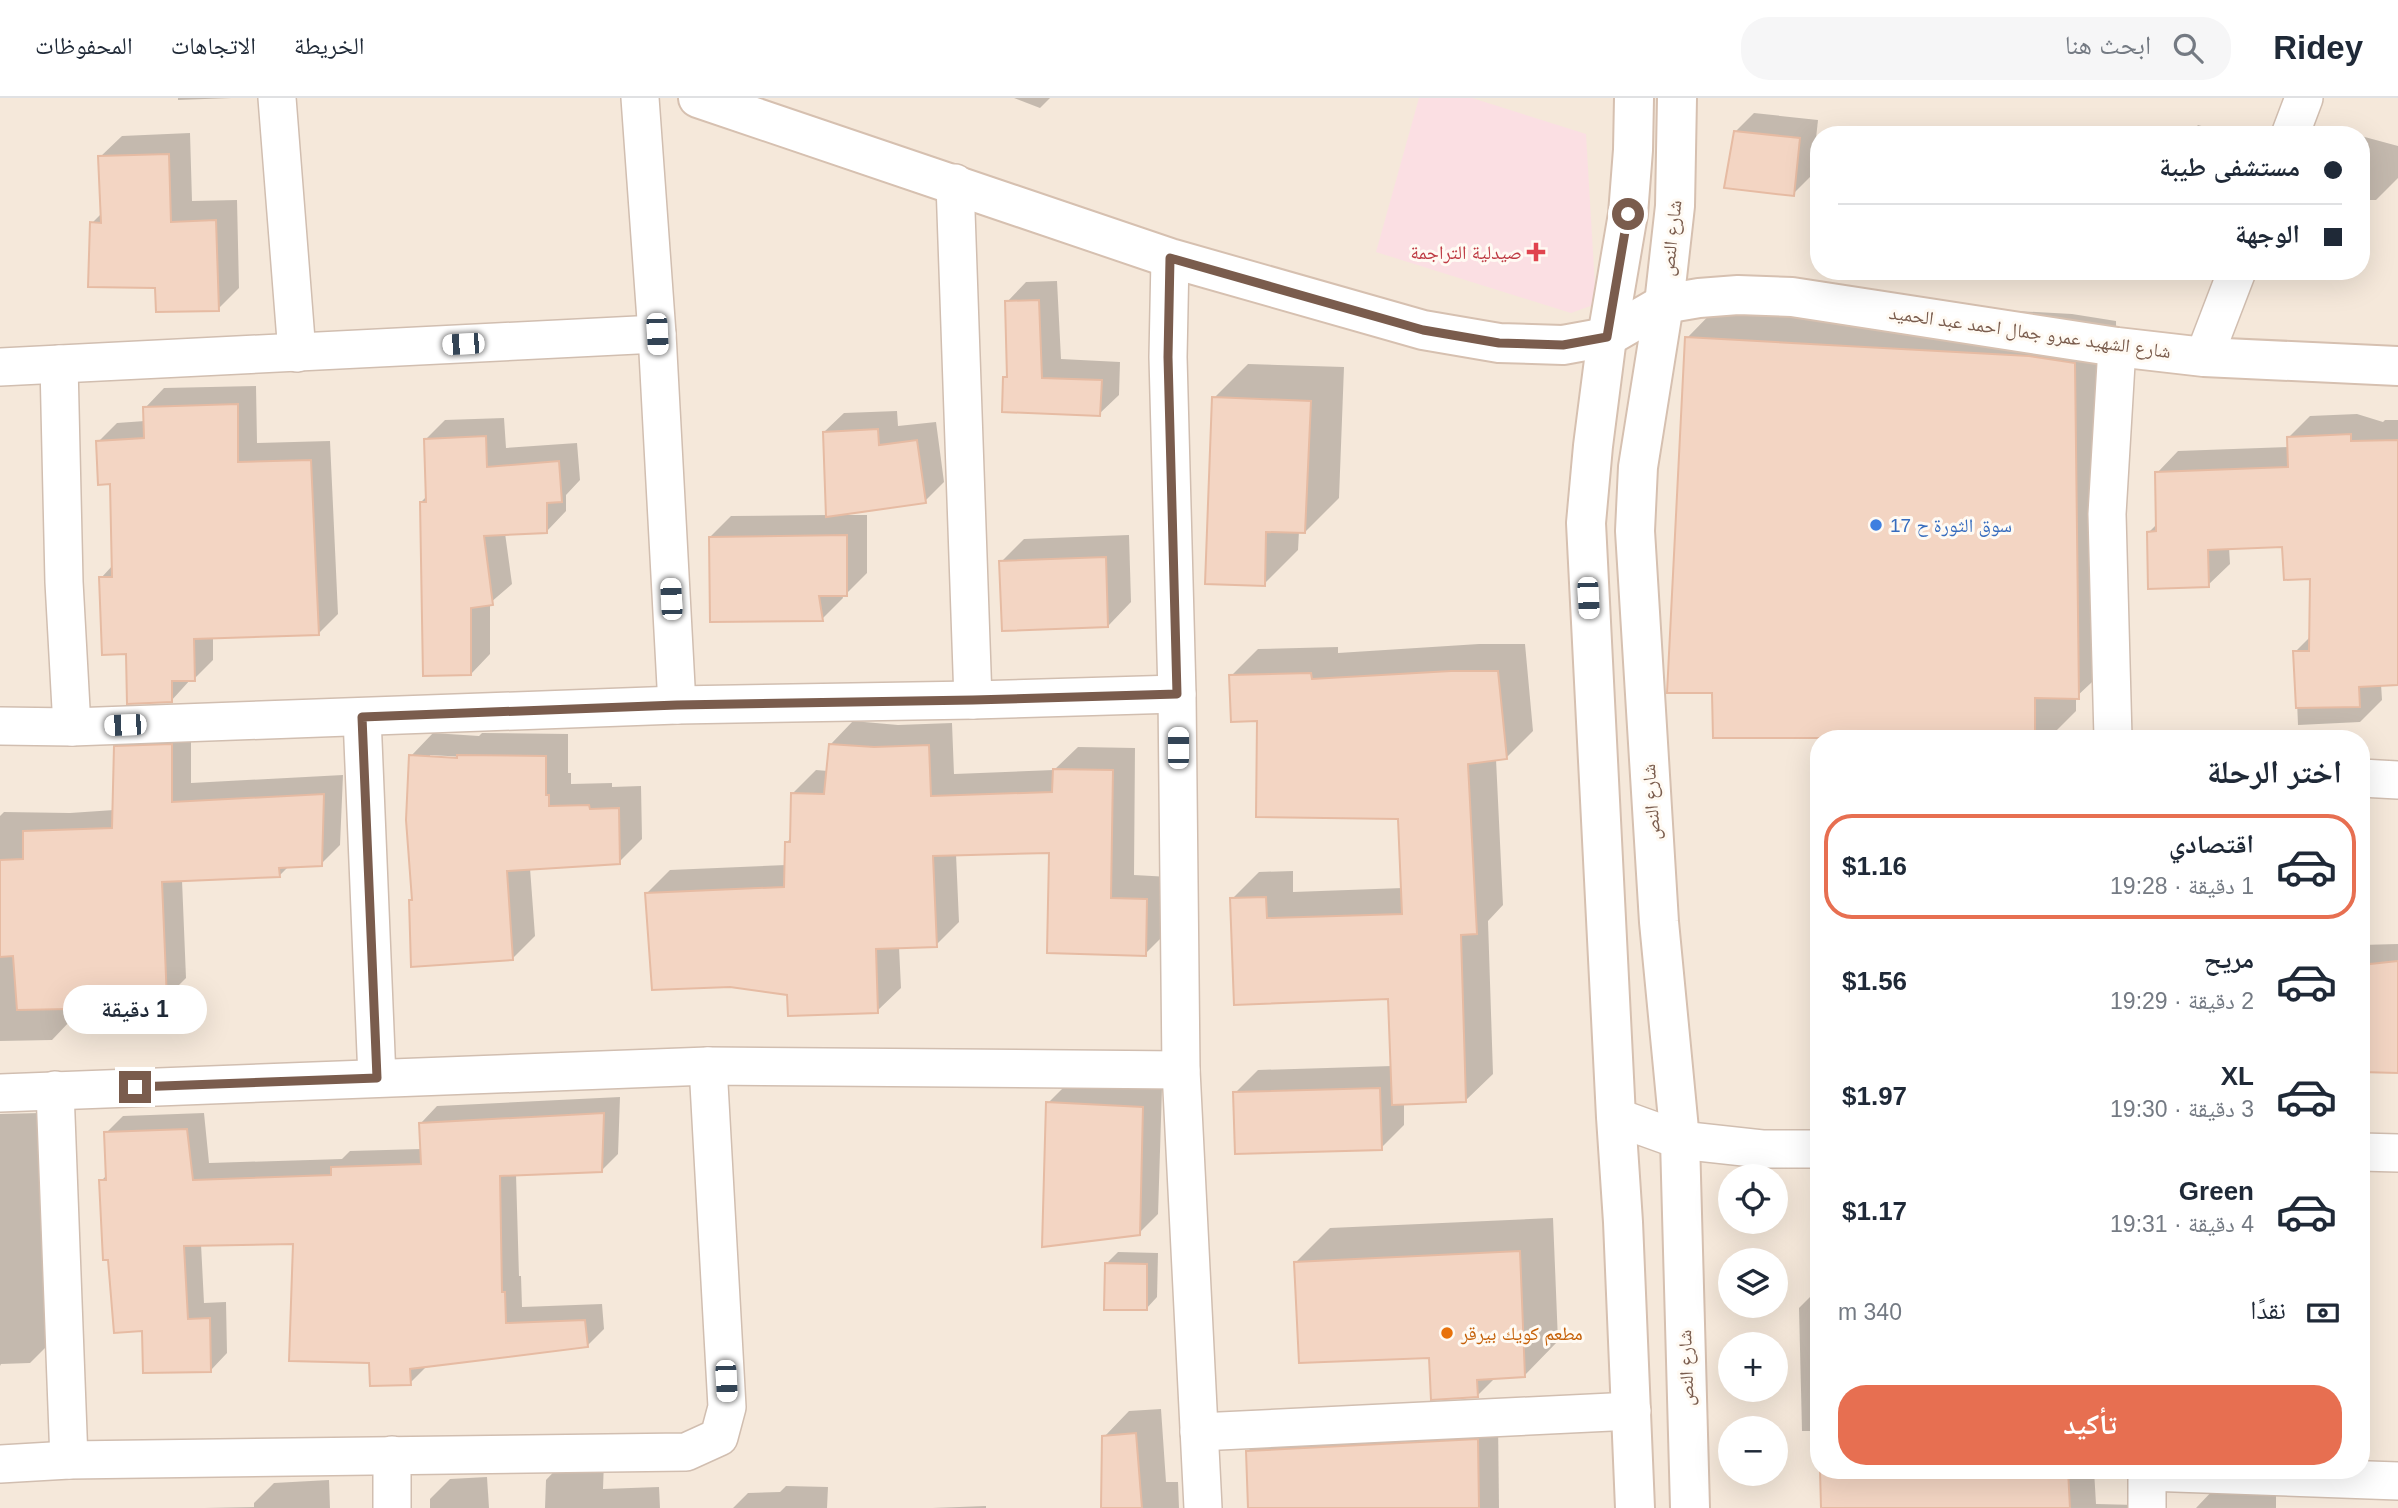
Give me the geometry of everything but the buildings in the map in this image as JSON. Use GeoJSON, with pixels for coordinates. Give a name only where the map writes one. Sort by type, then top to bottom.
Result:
{"type":"FeatureCollection","features":[{"type":"Feature","properties":{"kind":"main road"},"geometry":{"type":"LineString","coordinates":[[698,98],[1170,258],[1423,330],[1499,343],[1563,345],[1607,337],[1664,304]]}},
{"type":"Feature","properties":{"kind":"main road"},"geometry":{"type":"LineString","coordinates":[[1634,98],[1628,214],[1592,446],[1586,523],[1623,1222],[1635,1508]]}},
{"type":"Feature","properties":{"kind":"main road","name":"شارع النص"},"geometry":{"type":"LineString","coordinates":[[1676,98],[1675,206],[1664,304],[1638,467],[1635,531],[1659,922],[1680,1140],[1690,1508]]}},
{"type":"Feature","properties":{"kind":"main road","name":"شارع الشهيد عمرو جمال احمد عبد الحميد"},"geometry":{"type":"LineString","coordinates":[[1664,304],[1738,295],[1792,298],[2117,347],[2204,357],[2398,366]]}},
{"type":"Feature","properties":{"kind":"street"},"geometry":{"type":"LineString","coordinates":[[277,98],[297,352]]}},
{"type":"Feature","properties":{"kind":"street"},"geometry":{"type":"LineString","coordinates":[[640,98],[657,334],[677,705]]}},
{"type":"Feature","properties":{"kind":"street"},"geometry":{"type":"LineString","coordinates":[[2293,126],[2304,98]]}},
{"type":"Feature","properties":{"kind":"street"},"geometry":{"type":"LineString","coordinates":[[955,183],[973,700]]}},
{"type":"Feature","properties":{"kind":"street"},"geometry":{"type":"LineString","coordinates":[[1170,258],[1168,357],[1177,694],[1181,1070],[1203,1508]]}},
{"type":"Feature","properties":{"kind":"street"},"geometry":{"type":"LineString","coordinates":[[2204,357],[2234,280]]}},
{"type":"Feature","properties":{"kind":"street"},"geometry":{"type":"LineString","coordinates":[[0,367],[657,334]]}},
{"type":"Feature","properties":{"kind":"street"},"geometry":{"type":"LineString","coordinates":[[2113,730],[2107,514],[2117,347]]}},
{"type":"Feature","properties":{"kind":"street"},"geometry":{"type":"LineString","coordinates":[[59,364],[64,582],[72,727]]}},
{"type":"Feature","properties":{"kind":"street"},"geometry":{"type":"LineString","coordinates":[[0,726],[72,727],[677,705],[1177,694]]}},
{"type":"Feature","properties":{"kind":"street"},"geometry":{"type":"LineString","coordinates":[[362,717],[377,1078]]}},
{"type":"Feature","properties":{"kind":"street"},"geometry":{"type":"LineString","coordinates":[[2370,778],[2398,780]]}},
{"type":"Feature","properties":{"kind":"street"},"geometry":{"type":"LineString","coordinates":[[0,1093],[708,1066],[1181,1070]]}},
{"type":"Feature","properties":{"kind":"street"},"geometry":{"type":"LineString","coordinates":[[0,1464],[69,1460],[687,1452],[719,1437],[727,1407],[708,1066]]}},
{"type":"Feature","properties":{"kind":"street"},"geometry":{"type":"LineString","coordinates":[[55,1090],[69,1460]]}},
{"type":"Feature","properties":{"kind":"street"},"geometry":{"type":"LineString","coordinates":[[1616,1117],[1680,1140],[1762,1149],[1810,1149]]}},
{"type":"Feature","properties":{"kind":"street"},"geometry":{"type":"LineString","coordinates":[[2370,1152],[2398,1153]]}},
{"type":"Feature","properties":{"kind":"street"},"geometry":{"type":"LineString","coordinates":[[1199,1432],[1632,1411]]}},
{"type":"Feature","properties":{"kind":"street"},"geometry":{"type":"LineString","coordinates":[[392,1508],[393,1455]]}},
{"type":"Feature","properties":{"kind":"street"},"geometry":{"type":"LineString","coordinates":[[2147,1479],[2147,1508]]}},
{"type":"Feature","properties":{"kind":"street"},"geometry":{"type":"LineString","coordinates":[[2348,1479],[2398,1481]]}},
{"type":"Feature","properties":{"kind":"shaded area"},"geometry":{"type":"Polygon","coordinates":[[[0,98],[2398,98],[2398,1508],[0,1508],[0,98]]]}},
{"type":"Feature","properties":{"kind":"shaded area"},"geometry":{"type":"Polygon","coordinates":[[[1419,98],[1472,98],[1586,134],[1596,304],[1571,313],[1376,252],[1419,98]]]}},
{"type":"Feature","properties":{"kind":"place","name":"صيدلية التراجمة"},"geometry":{"type":"Point","coordinates":[1536,252]}},
{"type":"Feature","properties":{"kind":"place","name":"سوق الثورة ح 17"},"geometry":{"type":"Point","coordinates":[1876,525]}},
{"type":"Feature","properties":{"kind":"place","name":"مطعم كويك بيرقر"},"geometry":{"type":"Point","coordinates":[1447,1333]}},
{"type":"Feature","properties":{"kind":"route"},"geometry":{"type":"LineString","coordinates":[[135,1087],[377,1078],[362,717],[677,705],[1177,694],[1168,357],[1170,258],[1423,330],[1499,343],[1563,345],[1607,337],[1628,214]]}}]}
